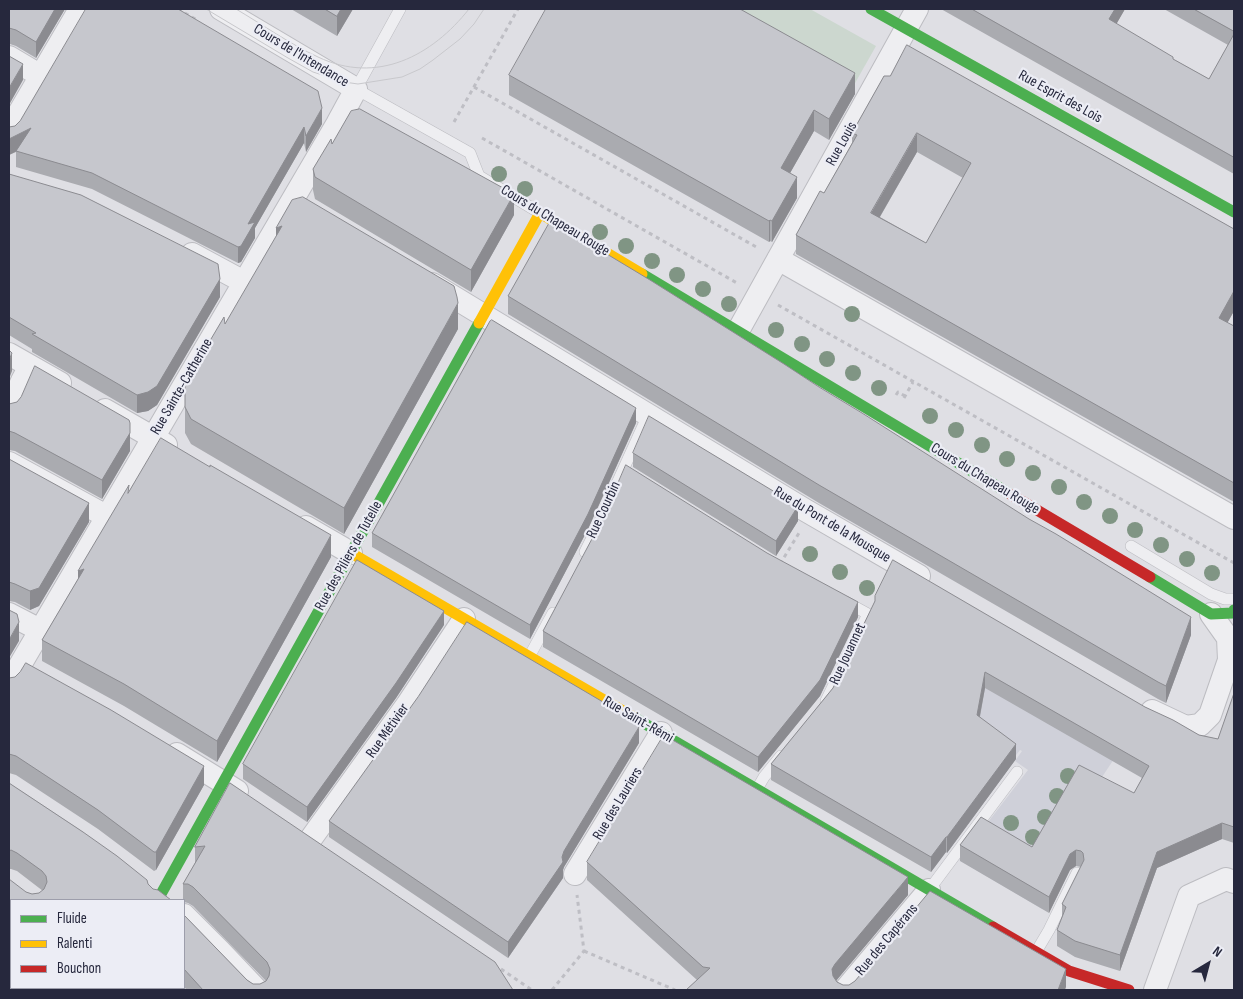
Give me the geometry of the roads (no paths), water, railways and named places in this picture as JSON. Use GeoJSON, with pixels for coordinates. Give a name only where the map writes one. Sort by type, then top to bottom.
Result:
{"type":"FeatureCollection","features":[{"type":"Feature","properties":{"kind":"street"},"geometry":{"type":"LineString","coordinates":[[9,130],[80,9]]}},
{"type":"Feature","properties":{"kind":"street","name":"Cours de l'Intendance"},"geometry":{"type":"LineString","coordinates":[[221,9],[356,89]]}},
{"type":"Feature","properties":{"kind":"street","name":"Rue Esprit des Lois"},"geometry":{"type":"LineString","coordinates":[[871,9],[1234,212]]}},
{"type":"Feature","properties":{"kind":"street","name":"Rue Louis"},"geometry":{"type":"LineString","coordinates":[[778,259],[918,9]]}},
{"type":"Feature","properties":{"kind":"street"},"geometry":{"type":"LineString","coordinates":[[9,57],[41,76]]}},
{"type":"Feature","properties":{"kind":"street","name":"Rue Sainte-Catherine"},"geometry":{"type":"LineString","coordinates":[[9,684],[29,668],[40,630],[244,282],[299,205],[337,124],[356,89]]}},
{"type":"Feature","properties":{"kind":"street","name":"Rue des Piliers de Tutelle"},"geometry":{"type":"LineString","coordinates":[[158,894],[224,782],[540,213]]}},
{"type":"Feature","properties":{"kind":"street","name":"Cours du Chapeau Rouge"},"geometry":{"type":"LineString","coordinates":[[540,213],[1211,614]]}},
{"type":"Feature","properties":{"kind":"street"},"geometry":{"type":"LineString","coordinates":[[170,243],[244,282]]}},
{"type":"Feature","properties":{"kind":"street"},"geometry":{"type":"LineString","coordinates":[[738,331],[778,259],[1234,518]]}},
{"type":"Feature","properties":{"kind":"street","name":"Rue du Pont de la Mousque"},"geometry":{"type":"LineString","coordinates":[[414,273],[812,514],[933,584]]}},
{"type":"Feature","properties":{"kind":"street"},"geometry":{"type":"LineString","coordinates":[[9,354],[187,457]]}},
{"type":"Feature","properties":{"kind":"street"},"geometry":{"type":"LineString","coordinates":[[9,410],[30,366]]}},
{"type":"Feature","properties":{"kind":"street"},"geometry":{"type":"LineString","coordinates":[[9,463],[106,516]]}},
{"type":"Feature","properties":{"kind":"street","name":"Rue Saint-Rémi"},"geometry":{"type":"LineString","coordinates":[[289,517],[1069,971],[1129,990]]}},
{"type":"Feature","properties":{"kind":"street"},"geometry":{"type":"LineString","coordinates":[[1211,614],[1233,612],[1234,610]]}},
{"type":"Feature","properties":{"kind":"street"},"geometry":{"type":"LineString","coordinates":[[9,614],[40,630]]}},
{"type":"Feature","properties":{"kind":"street"},"geometry":{"type":"LineString","coordinates":[[1135,701],[1186,726],[1200,725],[1210,715],[1229,660],[1228,638],[1211,614]]}},
{"type":"Feature","properties":{"kind":"street","name":"Rue Métivier"},"geometry":{"type":"LineString","coordinates":[[310,840],[406,706],[464,619]]}},
{"type":"Feature","properties":{"kind":"street","name":"Rue des Lauriers"},"geometry":{"type":"LineString","coordinates":[[575,874],[661,734]]}},
{"type":"Feature","properties":{"kind":"street"},"geometry":{"type":"LineString","coordinates":[[158,742],[256,804]]}},
{"type":"Feature","properties":{"kind":"street"},"geometry":{"type":"LineString","coordinates":[[1155,990],[1189,896],[1226,879],[1234,882]]}},
{"type":"Feature","properties":{"kind":"street","name":"Rue des Capérans"},"geometry":{"type":"LineString","coordinates":[[845,990],[929,890]]}},
{"type":"Feature","properties":{"kind":"street"},"geometry":{"type":"LineString","coordinates":[[185,916],[257,990]]}},
{"type":"Feature","properties":{"kind":"lane"},"geometry":{"type":"LineString","coordinates":[[356,89],[400,9]]}},
{"type":"Feature","properties":{"kind":"lane","name":"Cours du Chapeau Rouge"},"geometry":{"type":"LineString","coordinates":[[356,89],[470,153],[479,176],[540,213]]}},
{"type":"Feature","properties":{"kind":"lane","name":"Rue Courbin"},"geometry":{"type":"LineString","coordinates":[[578,565],[627,473],[648,415]]}},
{"type":"Feature","properties":{"kind":"lane"},"geometry":{"type":"LineString","coordinates":[[1131,546],[1211,594],[1226,599],[1234,598]]}},
{"type":"Feature","properties":{"kind":"lane","name":"Rue Jouannet"},"geometry":{"type":"LineString","coordinates":[[820,708],[826,700],[868,614],[835,596]]}},
{"type":"Feature","properties":{"kind":"lane"},"geometry":{"type":"LineString","coordinates":[[529,657],[556,607]]}},
{"type":"Feature","properties":{"kind":"lane"},"geometry":{"type":"LineString","coordinates":[[757,789],[764,777],[789,746]]}},
{"type":"Feature","properties":{"kind":"lane"},"geometry":{"type":"LineString","coordinates":[[929,890],[1017,772]]}},
{"type":"Feature","properties":{"kind":"lane"},"geometry":{"type":"LineString","coordinates":[[1036,952],[1049,930],[1077,872]]}},
{"type":"Feature","properties":{"kind":"tram line"},"geometry":{"type":"LineString","coordinates":[[206,9],[313,72],[344,82],[358,84],[402,77],[420,69],[460,39],[474,24],[484,9]]}},
{"type":"Feature","properties":{"kind":"tram line"},"geometry":{"type":"LineString","coordinates":[[236,9],[318,57],[340,65],[361,68],[382,67],[402,61],[421,52],[454,26],[469,9]]}}]}
